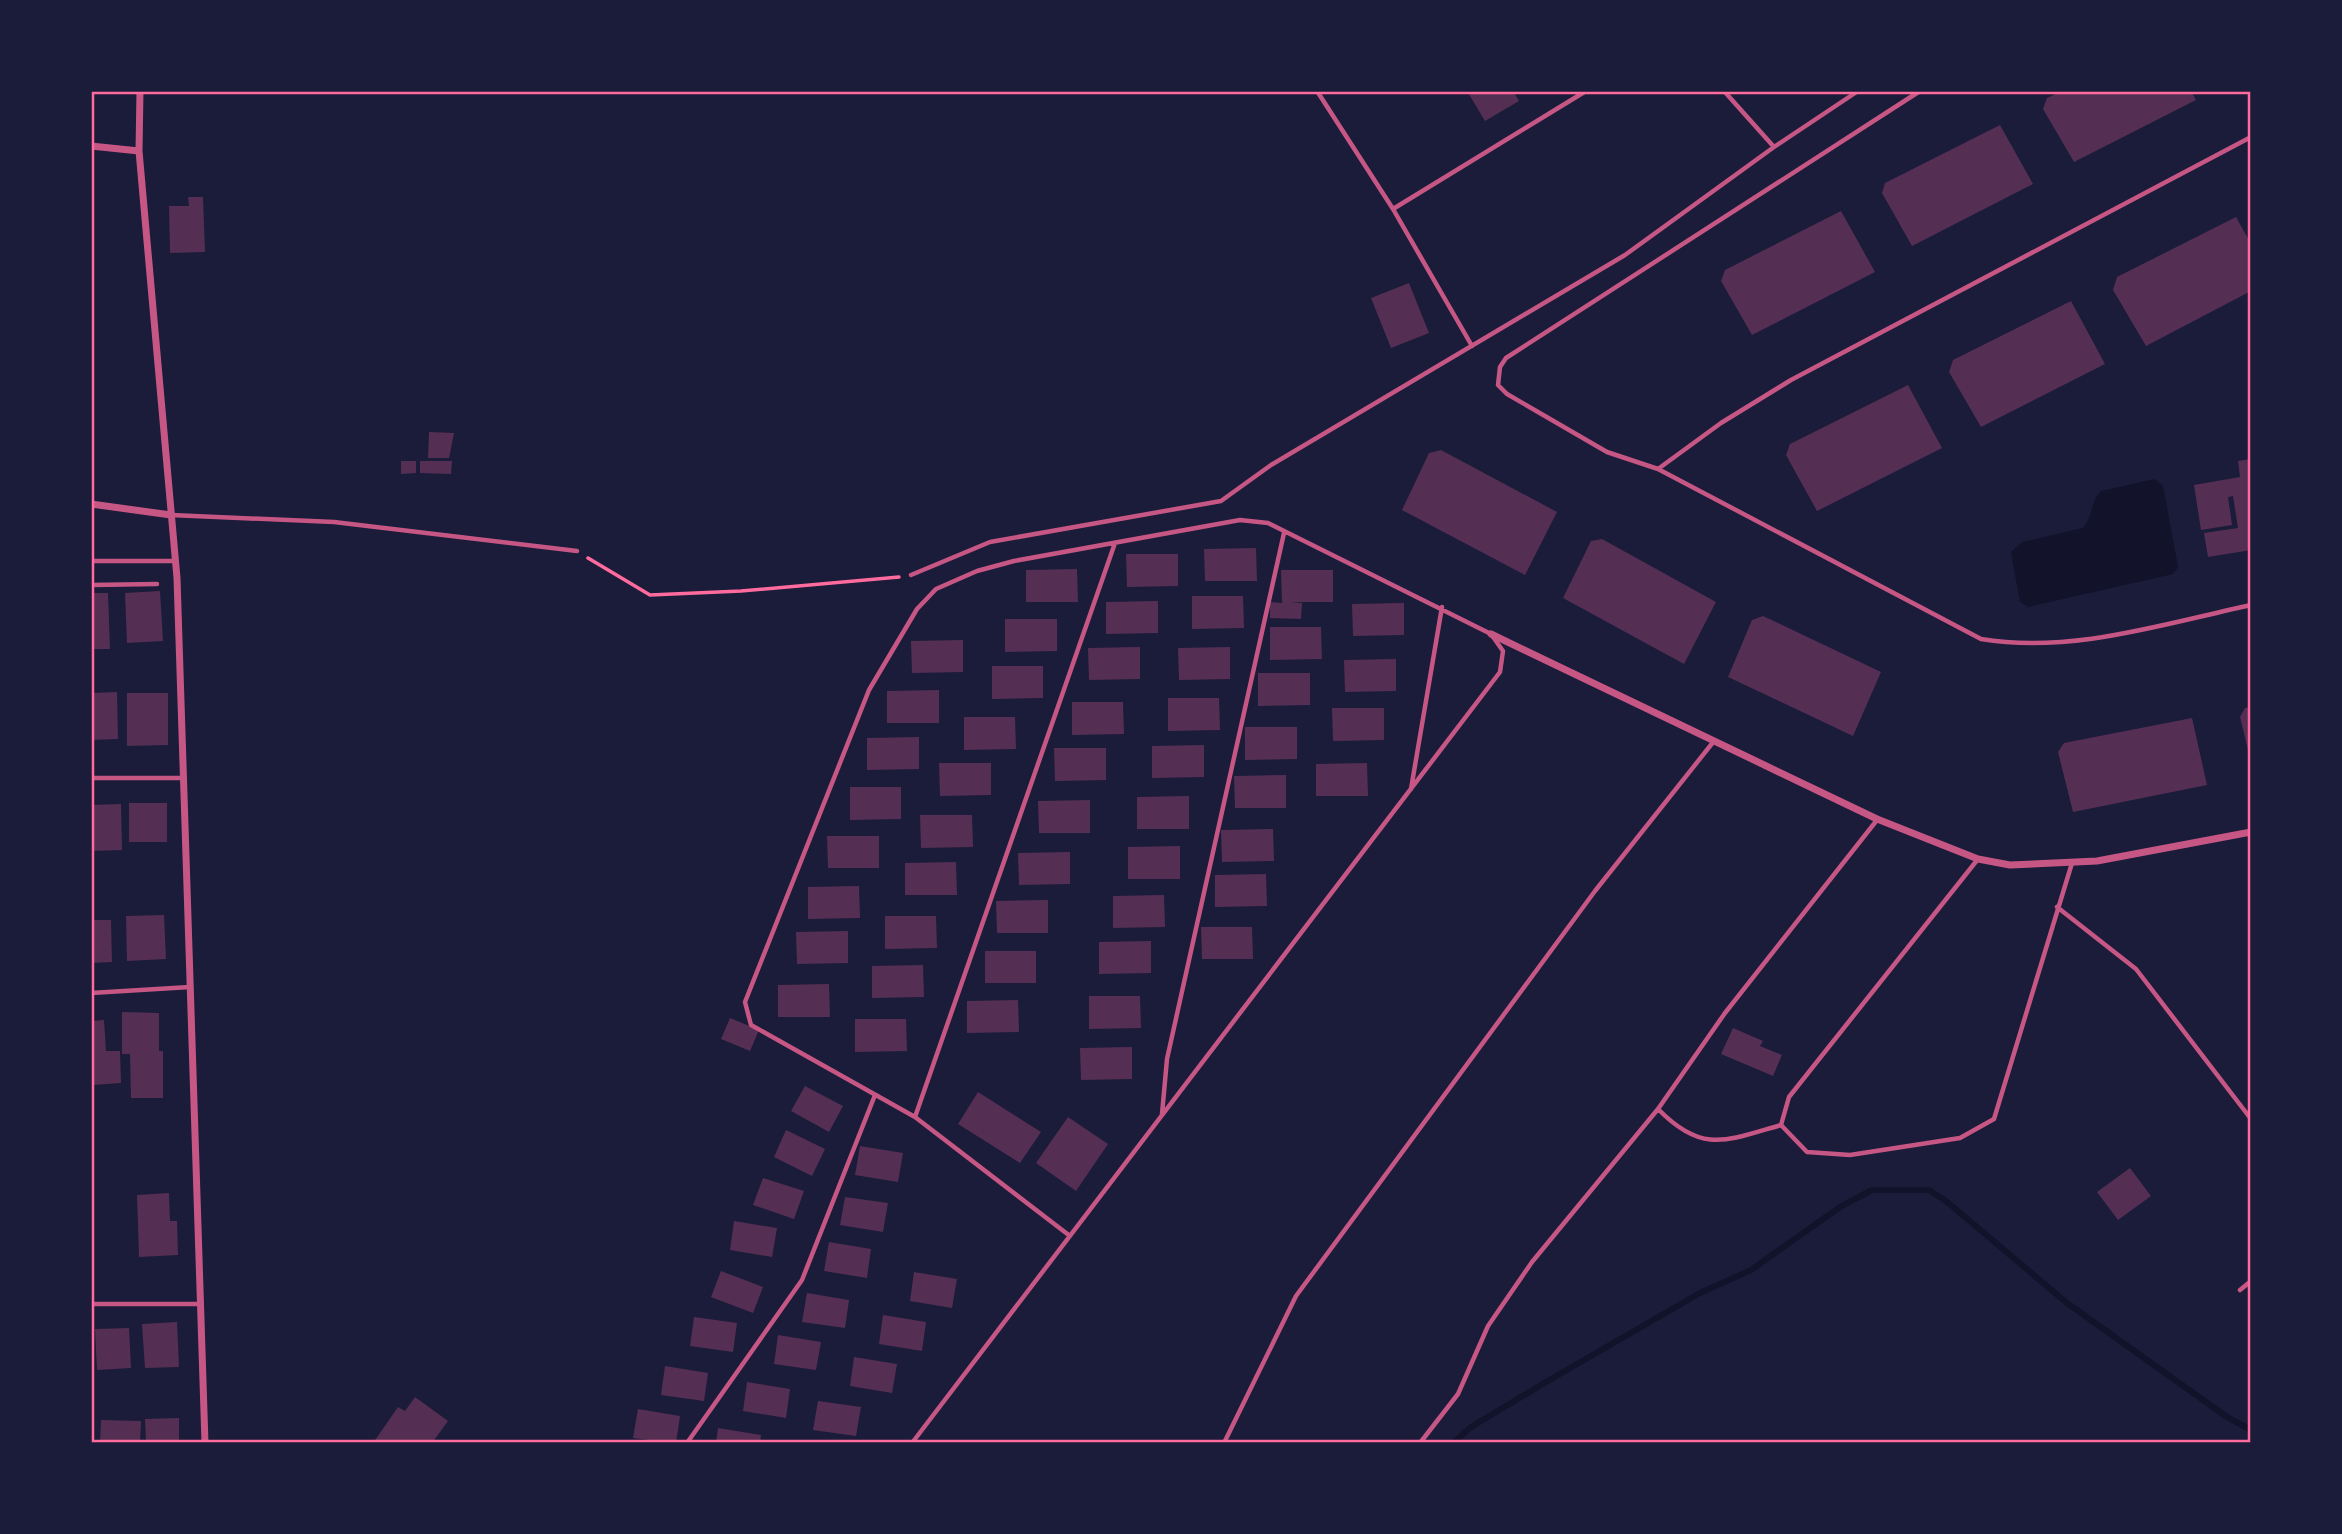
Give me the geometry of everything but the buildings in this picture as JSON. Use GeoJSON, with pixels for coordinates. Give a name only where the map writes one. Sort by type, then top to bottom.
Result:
{"type":"FeatureCollection","features":[{"type":"Feature","properties":{"kind":"street"},"geometry":{"type":"LineString","coordinates":[[140,91],[139,150],[175,561],[205,1443]]}},
{"type":"Feature","properties":{"kind":"street"},"geometry":{"type":"LineString","coordinates":[[91,146],[139,150]]}},
{"type":"Feature","properties":{"kind":"street"},"geometry":{"type":"LineString","coordinates":[[91,504],[171,515]]}},
{"type":"Feature","properties":{"kind":"street"},"geometry":{"type":"LineString","coordinates":[[1491,634],[1877,819],[1978,859],[2010,865],[2071,863],[2159,851],[2251,832]]}},
{"type":"Feature","properties":{"kind":"lane"},"geometry":{"type":"LineString","coordinates":[[1317,91],[1393,209],[1472,346]]}},
{"type":"Feature","properties":{"kind":"lane"},"geometry":{"type":"LineString","coordinates":[[1393,209],[1586,91]]}},
{"type":"Feature","properties":{"kind":"lane"},"geometry":{"type":"LineString","coordinates":[[1724,91],[1774,146]]}},
{"type":"Feature","properties":{"kind":"lane"},"geometry":{"type":"LineString","coordinates":[[911,575],[990,542],[1221,501],[1271,465],[1625,255],[1774,146],[1858,91]]}},
{"type":"Feature","properties":{"kind":"lane"},"geometry":{"type":"LineString","coordinates":[[1920,91],[1506,358],[1500,367],[1498,385],[1507,394],[1607,452],[1658,469],[1981,639],[2032,645],[2066,642],[2251,605]]}},
{"type":"Feature","properties":{"kind":"lane"},"geometry":{"type":"LineString","coordinates":[[1658,469],[1721,423],[1791,380],[2251,137]]}},
{"type":"Feature","properties":{"kind":"lane"},"geometry":{"type":"LineString","coordinates":[[171,515],[334,522],[577,551]]}},
{"type":"Feature","properties":{"kind":"lane"},"geometry":{"type":"LineString","coordinates":[[912,1443],[1162,1116],[1500,672],[1503,651],[1491,634],[1268,523],[1240,520],[1115,543],[977,571],[936,589],[917,609],[869,690],[745,1002],[751,1025],[915,1117],[1070,1236]]}},
{"type":"Feature","properties":{"kind":"lane"},"geometry":{"type":"LineString","coordinates":[[1162,1116],[1167,1059],[1284,533]]}},
{"type":"Feature","properties":{"kind":"lane"},"geometry":{"type":"LineString","coordinates":[[915,1117],[1115,543]]}},
{"type":"Feature","properties":{"kind":"lane"},"geometry":{"type":"LineString","coordinates":[[91,561],[175,561]]}},
{"type":"Feature","properties":{"kind":"lane"},"geometry":{"type":"LineString","coordinates":[[91,585],[157,584]]}},
{"type":"Feature","properties":{"kind":"lane"},"geometry":{"type":"LineString","coordinates":[[1410,790],[1441,607]]}},
{"type":"Feature","properties":{"kind":"lane"},"geometry":{"type":"LineString","coordinates":[[1224,1443],[1296,1296],[1595,891],[1714,741]]}},
{"type":"Feature","properties":{"kind":"lane"},"geometry":{"type":"LineString","coordinates":[[91,779],[183,778]]}},
{"type":"Feature","properties":{"kind":"lane"},"geometry":{"type":"LineString","coordinates":[[1420,1443],[1458,1394],[1488,1326],[1532,1262],[1658,1109],[1725,1013],[1877,819]]}},
{"type":"Feature","properties":{"kind":"lane"},"geometry":{"type":"LineString","coordinates":[[1781,1125],[1789,1097],[1978,859]]}},
{"type":"Feature","properties":{"kind":"lane"},"geometry":{"type":"LineString","coordinates":[[1781,1125],[1808,1152],[1850,1155],[1960,1138],[1994,1119],[2071,863]]}},
{"type":"Feature","properties":{"kind":"lane"},"geometry":{"type":"LineString","coordinates":[[2057,907],[2136,969],[2251,1119]]}},
{"type":"Feature","properties":{"kind":"lane"},"geometry":{"type":"LineString","coordinates":[[91,993],[190,987]]}},
{"type":"Feature","properties":{"kind":"lane"},"geometry":{"type":"LineString","coordinates":[[687,1443],[802,1280],[875,1095]]}},
{"type":"Feature","properties":{"kind":"lane"},"geometry":{"type":"LineString","coordinates":[[1658,1109],[1679,1130],[1715,1142],[1781,1125]]}},
{"type":"Feature","properties":{"kind":"lane"},"geometry":{"type":"LineString","coordinates":[[2240,1290],[2251,1281]]}},
{"type":"Feature","properties":{"kind":"lane"},"geometry":{"type":"LineString","coordinates":[[91,1304],[200,1304]]}},
{"type":"Feature","properties":{"kind":"path"},"geometry":{"type":"LineString","coordinates":[[577,551],[650,595],[741,592],[911,575]]}},
{"type":"Feature","properties":{"kind":"shaded area"},"geometry":{"type":"Polygon","coordinates":[[[2155,479],[2163,486],[2178,567],[2173,574],[2028,607],[2020,602],[2011,552],[2022,542],[2083,528],[2101,491],[2155,479]]]}},
{"type":"Feature","properties":{"kind":"waterway"},"geometry":{"type":"LineString","coordinates":[[1453,1443],[1471,1427],[1546,1382],[1700,1293],[1751,1270],[1840,1207],[1872,1190],[1929,1190],[1946,1201],[2067,1303],[2227,1417],[2251,1430]]}}]}
